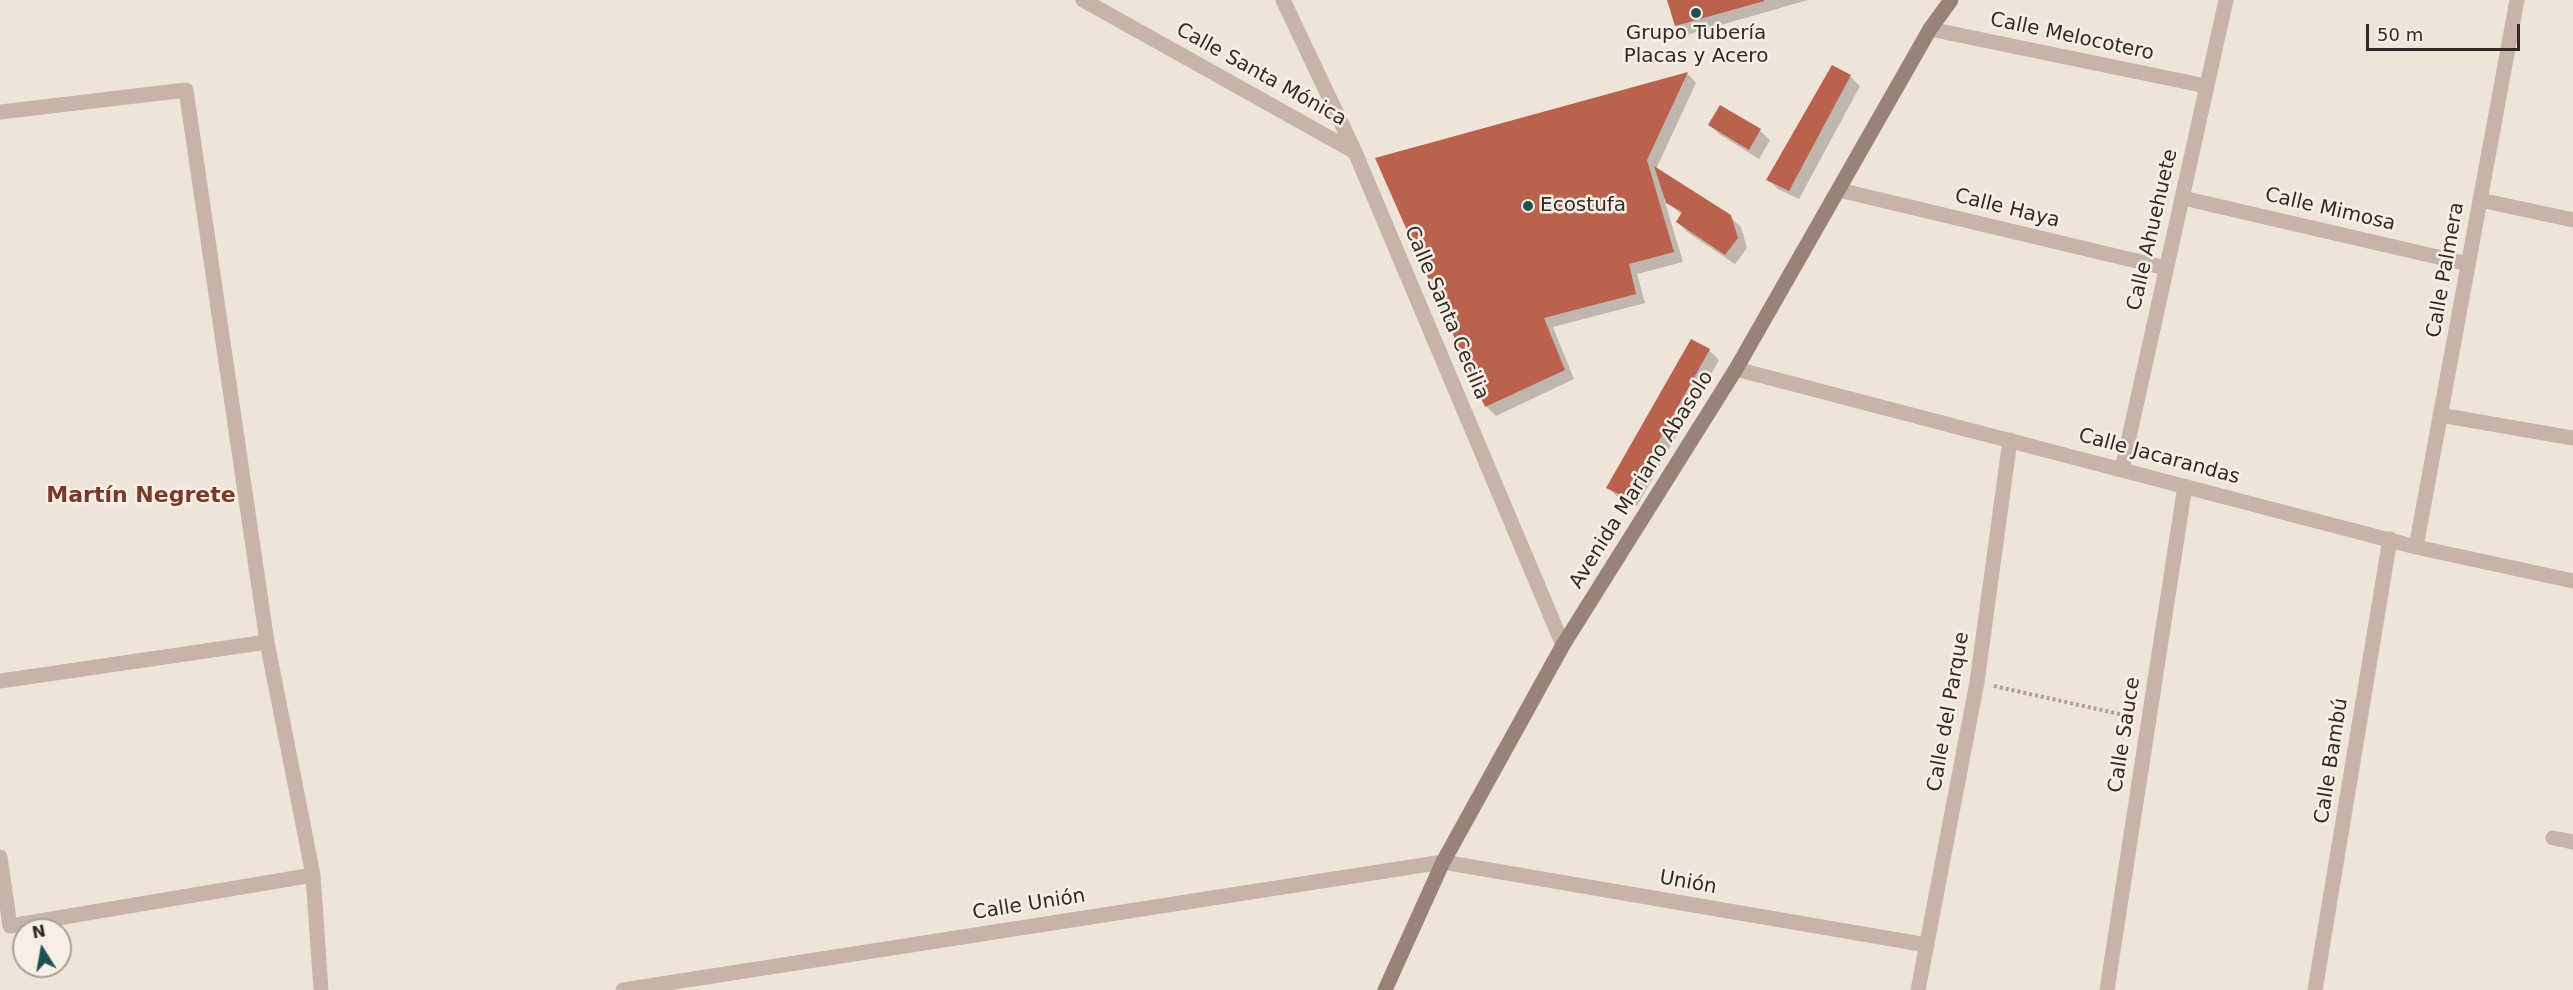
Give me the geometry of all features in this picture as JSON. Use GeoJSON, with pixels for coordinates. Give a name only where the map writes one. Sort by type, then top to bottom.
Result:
{"type":"FeatureCollection","features":[{"type":"Feature","properties":{"kind":"street","name":"Calle Santa Mónica"},"geometry":{"type":"LineString","coordinates":[[1083,0],[1355,152]]}},
{"type":"Feature","properties":{"kind":"street","name":"Calle Santa Cecilia"},"geometry":{"type":"LineString","coordinates":[[1283,0],[1355,152],[1563,645]]}},
{"type":"Feature","properties":{"kind":"street","name":"Avenida Mariano Abasolo"},"geometry":{"type":"LineString","coordinates":[[1385,990],[1443,862],[1563,645],[1736,369],[1930,29],[1951,0]]}},
{"type":"Feature","properties":{"kind":"street","name":"Calle Ahuehuete"},"geometry":{"type":"LineString","coordinates":[[2122,470],[2226,0]]}},
{"type":"Feature","properties":{"kind":"street","name":"Calle Palmera"},"geometry":{"type":"LineString","coordinates":[[2416,547],[2517,0]]}},
{"type":"Feature","properties":{"kind":"street","name":"Calle Melocotero"},"geometry":{"type":"LineString","coordinates":[[1930,29],[2206,86]]}},
{"type":"Feature","properties":{"kind":"street"},"geometry":{"type":"LineString","coordinates":[[0,112],[186,90],[267,642],[313,875],[321,990]]}},
{"type":"Feature","properties":{"kind":"street","name":"Calle Haya"},"geometry":{"type":"LineString","coordinates":[[1839,190],[2166,268]]}},
{"type":"Feature","properties":{"kind":"street","name":"Calle Mimosa"},"geometry":{"type":"LineString","coordinates":[[2183,198],[2468,264]]}},
{"type":"Feature","properties":{"kind":"street"},"geometry":{"type":"LineString","coordinates":[[2480,200],[2573,220]]}},
{"type":"Feature","properties":{"kind":"street","name":"Calle Jacarandas"},"geometry":{"type":"LineString","coordinates":[[1736,369],[2416,547],[2573,580]]}},
{"type":"Feature","properties":{"kind":"street"},"geometry":{"type":"LineString","coordinates":[[2440,414],[2573,438]]}},
{"type":"Feature","properties":{"kind":"street","name":"Calle del Parque"},"geometry":{"type":"LineString","coordinates":[[1918,990],[1977,682],[2010,440]]}},
{"type":"Feature","properties":{"kind":"street","name":"Calle Sauce"},"geometry":{"type":"LineString","coordinates":[[2107,990],[2185,486]]}},
{"type":"Feature","properties":{"kind":"street","name":"Calle Bambú"},"geometry":{"type":"LineString","coordinates":[[2315,990],[2390,539]]}},
{"type":"Feature","properties":{"kind":"street"},"geometry":{"type":"LineString","coordinates":[[0,681],[267,642]]}},
{"type":"Feature","properties":{"kind":"street"},"geometry":{"type":"LineString","coordinates":[[2553,838],[2573,842]]}},
{"type":"Feature","properties":{"kind":"street"},"geometry":{"type":"LineString","coordinates":[[0,857],[10,926],[313,875]]}},
{"type":"Feature","properties":{"kind":"street","name":"Unión"},"geometry":{"type":"LineString","coordinates":[[1443,862],[1927,945]]}},
{"type":"Feature","properties":{"kind":"street","name":"Calle Unión"},"geometry":{"type":"LineString","coordinates":[[623,990],[1443,862]]}},
{"type":"Feature","properties":{"kind":"path"},"geometry":{"type":"LineString","coordinates":[[1977,682],[2149,720]]}},
{"type":"Feature","properties":{"kind":"building","name":"Grupo Tubería Placas y Acero"},"geometry":{"type":"Polygon","coordinates":[[[1667,0],[1764,0],[1764,1],[1675,26],[1667,0]]]}},
{"type":"Feature","properties":{"kind":"building"},"geometry":{"type":"Polygon","coordinates":[[[1832,65],[1851,75],[1789,191],[1766,180],[1832,65]]]}},
{"type":"Feature","properties":{"kind":"building","name":"Ecostufa"},"geometry":{"type":"Polygon","coordinates":[[[1688,72],[1647,160],[1674,252],[1629,264],[1636,294],[1544,318],[1565,370],[1485,407],[1375,158],[1688,72]]]}},
{"type":"Feature","properties":{"kind":"building"},"geometry":{"type":"Polygon","coordinates":[[[1720,105],[1761,129],[1749,150],[1708,125],[1720,105]]]}},
{"type":"Feature","properties":{"kind":"building"},"geometry":{"type":"Polygon","coordinates":[[[1654,166],[1731,215],[1738,238],[1725,255],[1676,222],[1682,212],[1666,203],[1654,166]]]}},
{"type":"Feature","properties":{"kind":"building"},"geometry":{"type":"Polygon","coordinates":[[[1691,339],[1710,349],[1627,498],[1606,488],[1691,339]]]}},
{"type":"Feature","properties":{"kind":"place","name":"Grupo Tubería Placas y Acero"},"geometry":{"type":"Point","coordinates":[1696,13]}},
{"type":"Feature","properties":{"kind":"place","name":"Ecostufa"},"geometry":{"type":"Point","coordinates":[1528,206]}},
{"type":"Feature","properties":{"kind":"district","name":"Martín Negrete"},"geometry":{"type":"Point","coordinates":[141,496]}}]}
